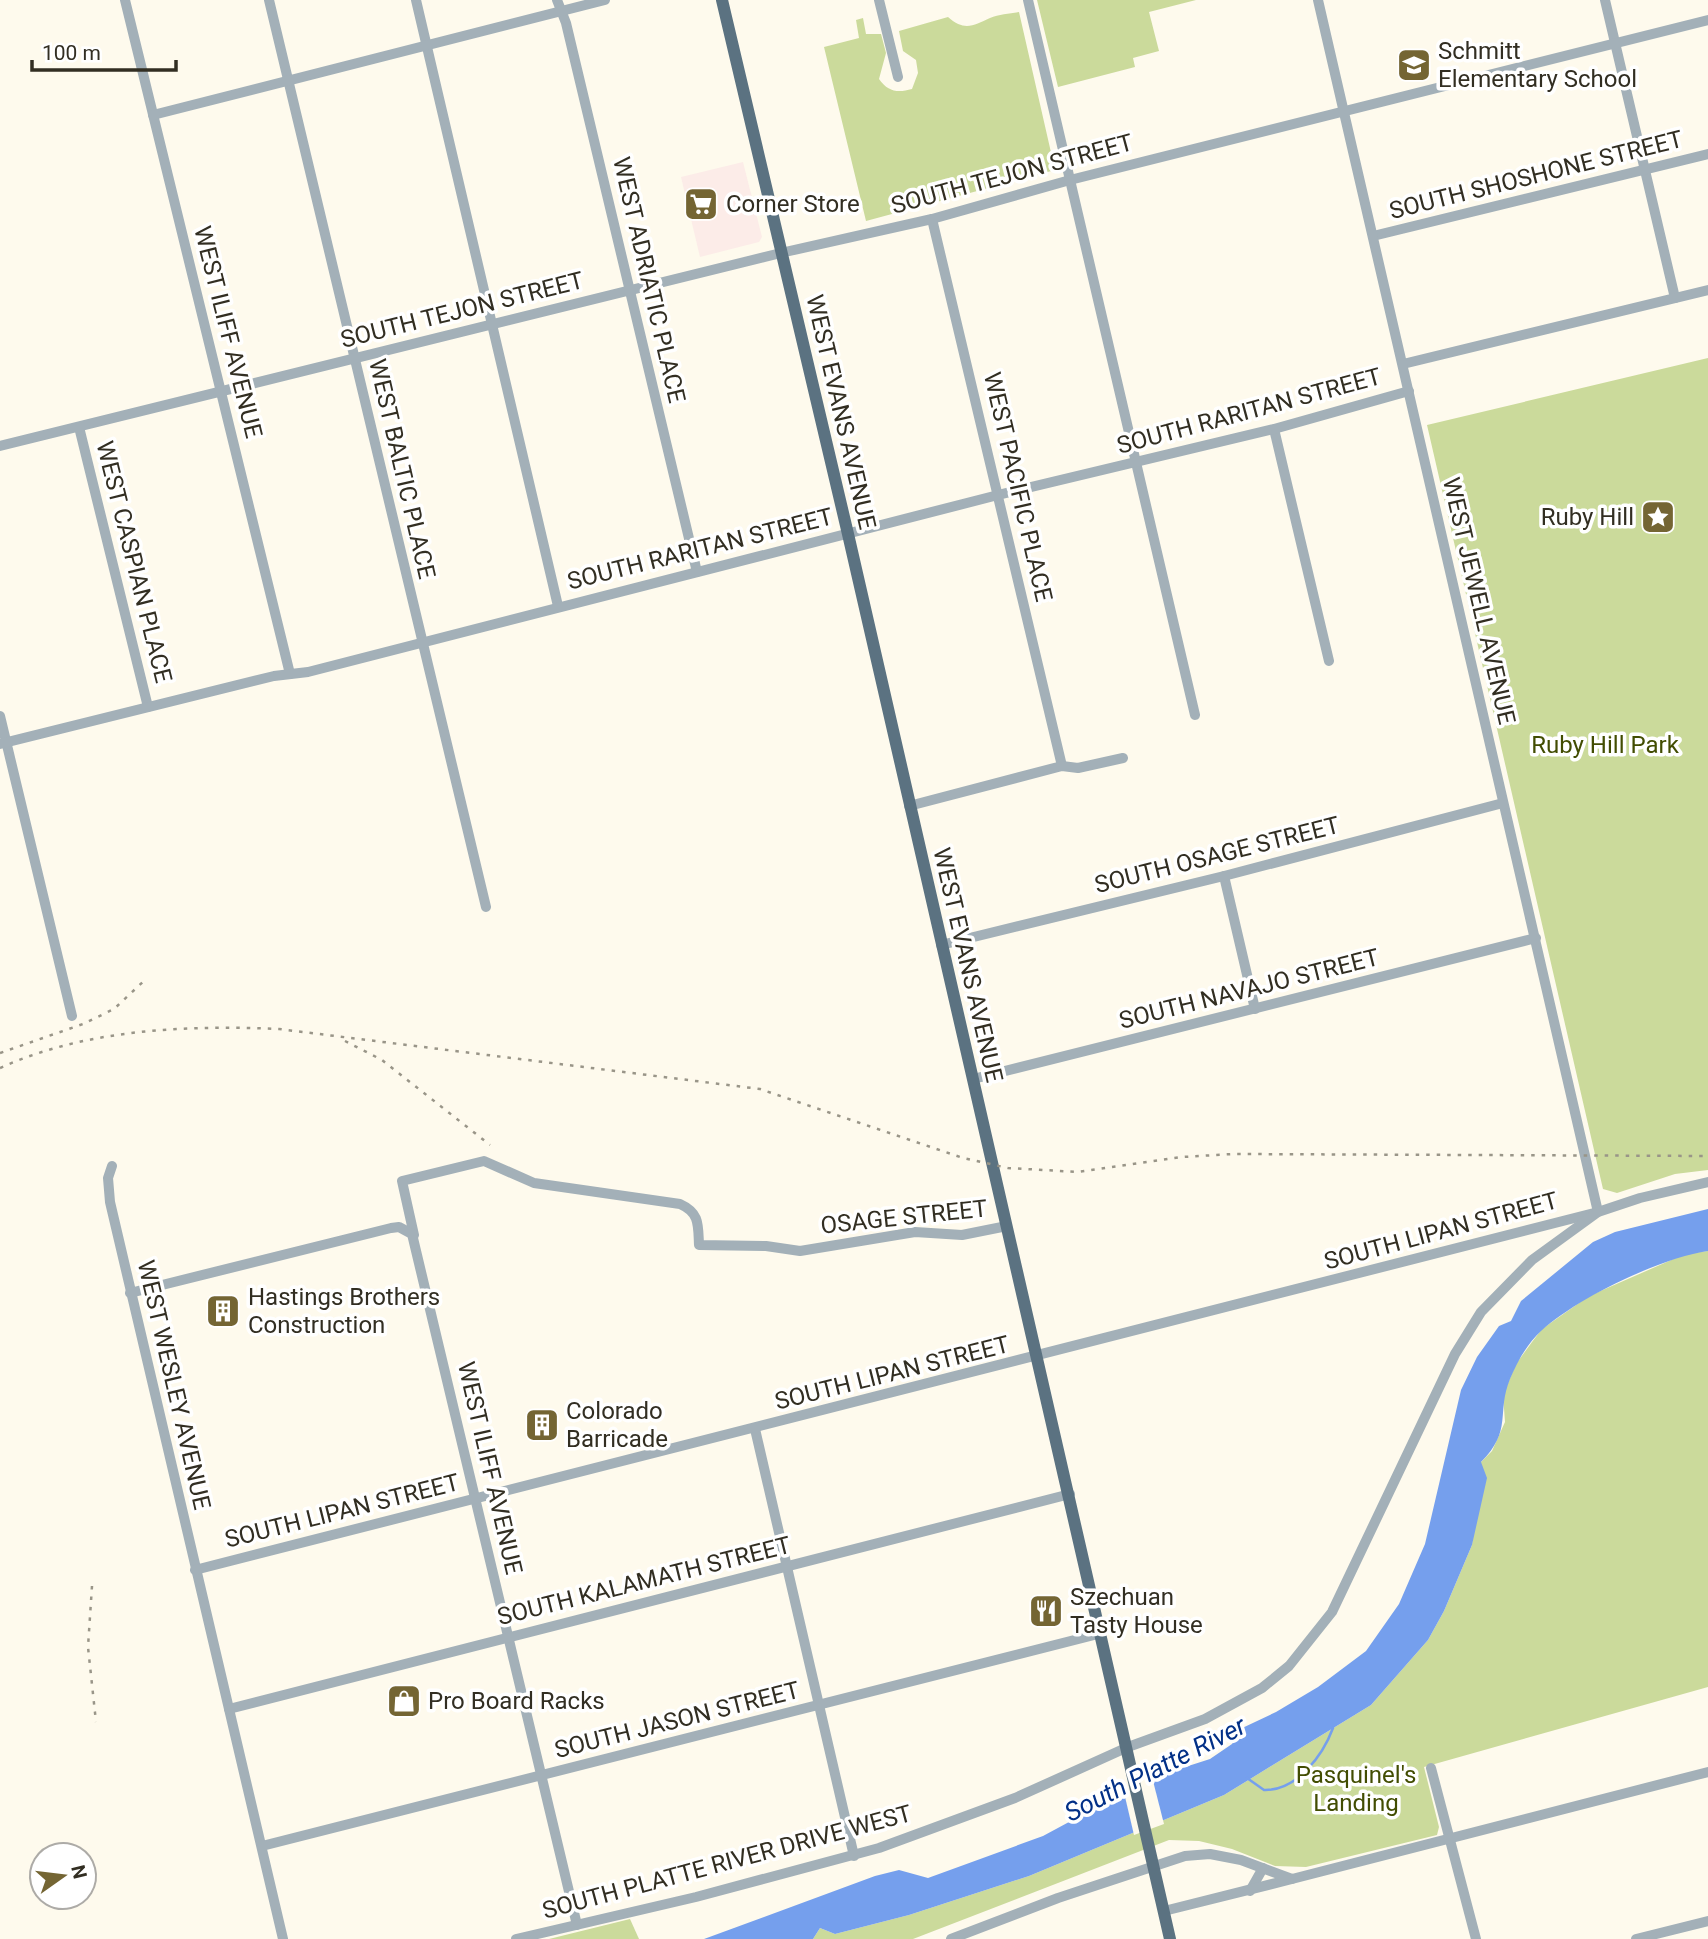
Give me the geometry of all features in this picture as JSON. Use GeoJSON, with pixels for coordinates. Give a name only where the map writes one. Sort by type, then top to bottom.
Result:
{"type":"FeatureCollection","features":[{"type":"Feature","properties":{"kind":"main road","name":"WEST EVANS AVENUE"},"geometry":{"type":"LineString","coordinates":[[722,0],[1070,1494],[1170,1939]]}},
{"type":"Feature","properties":{"kind":"street","name":"WEST ILIFF AVENUE"},"geometry":{"type":"LineString","coordinates":[[125,0],[290,674]]}},
{"type":"Feature","properties":{"kind":"street","name":"WEST BALTIC PLACE"},"geometry":{"type":"LineString","coordinates":[[269,0],[486,907]]}},
{"type":"Feature","properties":{"kind":"street"},"geometry":{"type":"LineString","coordinates":[[416,0],[558,606]]}},
{"type":"Feature","properties":{"kind":"street","name":"WEST ADRIATIC PLACE"},"geometry":{"type":"LineString","coordinates":[[557,0],[562,11],[697,572]]}},
{"type":"Feature","properties":{"kind":"street"},"geometry":{"type":"LineString","coordinates":[[153,115],[606,0]]}},
{"type":"Feature","properties":{"kind":"street"},"geometry":{"type":"LineString","coordinates":[[879,0],[898,78]]}},
{"type":"Feature","properties":{"kind":"street"},"geometry":{"type":"LineString","coordinates":[[1028,0],[1195,715]]}},
{"type":"Feature","properties":{"kind":"street","name":"WEST JEWELL AVENUE"},"geometry":{"type":"LineString","coordinates":[[1318,0],[1598,1212]]}},
{"type":"Feature","properties":{"kind":"street"},"geometry":{"type":"LineString","coordinates":[[1605,0],[1675,298]]}},
{"type":"Feature","properties":{"kind":"street","name":"SOUTH TEJON STREET"},"geometry":{"type":"LineString","coordinates":[[0,446],[630,290],[932,219],[1070,180],[1708,20]]}},
{"type":"Feature","properties":{"kind":"street","name":"SOUTH SHOSHONE STREET"},"geometry":{"type":"LineString","coordinates":[[1373,236],[1708,154]]}},
{"type":"Feature","properties":{"kind":"street","name":"WEST PACIFIC PLACE"},"geometry":{"type":"LineString","coordinates":[[932,219],[1062,766]]}},
{"type":"Feature","properties":{"kind":"street","name":"SOUTH RARITAN STREET"},"geometry":{"type":"LineString","coordinates":[[1403,364],[1708,290]]}},
{"type":"Feature","properties":{"kind":"street","name":"SOUTH RARITAN STREET"},"geometry":{"type":"LineString","coordinates":[[3,743],[421,642],[998,495],[1274,429],[1409,391]]}},
{"type":"Feature","properties":{"kind":"street","name":"WEST CASPIAN PLACE"},"geometry":{"type":"LineString","coordinates":[[79,427],[148,707]]}},
{"type":"Feature","properties":{"kind":"street"},"geometry":{"type":"LineString","coordinates":[[1274,429],[1329,661]]}},
{"type":"Feature","properties":{"kind":"street"},"geometry":{"type":"LineString","coordinates":[[0,716],[3,743],[72,1016]]}},
{"type":"Feature","properties":{"kind":"street"},"geometry":{"type":"LineString","coordinates":[[909,806],[1062,766],[1078,768],[1123,758]]}},
{"type":"Feature","properties":{"kind":"street","name":"SOUTH OSAGE STREET"},"geometry":{"type":"LineString","coordinates":[[941,944],[1224,876],[1503,803]]}},
{"type":"Feature","properties":{"kind":"street"},"geometry":{"type":"LineString","coordinates":[[1224,876],[1255,1009]]}},
{"type":"Feature","properties":{"kind":"street","name":"SOUTH NAVAJO STREET"},"geometry":{"type":"LineString","coordinates":[[973,1079],[1536,938]]}},
{"type":"Feature","properties":{"kind":"street","name":"OSAGE STREET"},"geometry":{"type":"LineString","coordinates":[[415,1239],[402,1181],[484,1161],[534,1182],[680,1204],[692,1209],[698,1220],[699,1245],[766,1246],[800,1251],[915,1232],[961,1235],[1007,1226]]}},
{"type":"Feature","properties":{"kind":"street","name":"WEST WESLEY AVENUE"},"geometry":{"type":"LineString","coordinates":[[112,1166],[108,1188],[130,1293],[283,1939]]}},
{"type":"Feature","properties":{"kind":"street","name":"SOUTH PLATTE RIVER DRIVE WEST"},"geometry":{"type":"LineString","coordinates":[[516,1939],[854,1856],[1015,1798],[1128,1747],[1205,1719],[1262,1688],[1296,1657],[1332,1612],[1455,1354],[1481,1312],[1532,1260],[1598,1212],[1640,1198],[1708,1182]]}},
{"type":"Feature","properties":{"kind":"street","name":"SOUTH LIPAN STREET"},"geometry":{"type":"LineString","coordinates":[[195,1570],[1598,1212]]}},
{"type":"Feature","properties":{"kind":"street"},"geometry":{"type":"LineString","coordinates":[[130,1293],[391,1228],[404,1229],[415,1239]]}},
{"type":"Feature","properties":{"kind":"street","name":"WEST ILIFF AVENUE"},"geometry":{"type":"LineString","coordinates":[[415,1239],[576,1926]]}},
{"type":"Feature","properties":{"kind":"street"},"geometry":{"type":"LineString","coordinates":[[755,1429],[854,1856]]}},
{"type":"Feature","properties":{"kind":"street","name":"SOUTH KALAMATH STREET"},"geometry":{"type":"LineString","coordinates":[[229,1709],[1070,1494]]}},
{"type":"Feature","properties":{"kind":"street","name":"SOUTH JASON STREET"},"geometry":{"type":"LineString","coordinates":[[262,1846],[1102,1633]]}},
{"type":"Feature","properties":{"kind":"street"},"geometry":{"type":"LineString","coordinates":[[1430,1768],[1476,1939]]}},
{"type":"Feature","properties":{"kind":"street"},"geometry":{"type":"LineString","coordinates":[[1164,1911],[1708,1772]]}},
{"type":"Feature","properties":{"kind":"street"},"geometry":{"type":"LineString","coordinates":[[951,1939],[1154,1865],[1210,1854],[1292,1879]]}},
{"type":"Feature","properties":{"kind":"street"},"geometry":{"type":"LineString","coordinates":[[1250,1891],[1263,1868]]}},
{"type":"Feature","properties":{"kind":"street"},"geometry":{"type":"LineString","coordinates":[[1636,1939],[1708,1921]]}},
{"type":"Feature","properties":{"kind":"shaded area"},"geometry":{"type":"Polygon","coordinates":[[[743,162],[762,237],[759,242],[700,257],[681,177],[743,162]]]}},
{"type":"Feature","properties":{"kind":"green space"},"geometry":{"type":"Polygon","coordinates":[[[1037,0],[1196,0],[1149,12],[1159,51],[1133,58],[1135,67],[1058,87],[1037,0]]]}},
{"type":"Feature","properties":{"kind":"green space"},"geometry":{"type":"Polygon","coordinates":[[[1019,12],[1055,170],[866,221],[824,47],[859,38],[856,20],[863,18],[866,34],[881,34],[886,53],[879,79],[890,89],[907,90],[912,89],[918,73],[916,60],[903,51],[899,31],[948,17],[954,22],[969,26],[1019,12]]]}},
{"type":"Feature","properties":{"kind":"green space","name":"Ruby Hill Park"},"geometry":{"type":"Polygon","coordinates":[[[1708,358],[1708,1170],[1675,1174],[1617,1193],[1603,1189],[1427,425],[1708,358]]]}},
{"type":"Feature","properties":{"kind":"green space","name":"Pasquinel's Landing"},"geometry":{"type":"Polygon","coordinates":[[[1708,1251],[1708,1687],[1424,1767],[1439,1827],[1437,1835],[1306,1867],[1275,1866],[1232,1849],[1199,1841],[1169,1840],[913,1939],[813,1939],[820,1928],[835,1934],[909,1915],[1029,1876],[1224,1795],[1371,1705],[1428,1640],[1444,1611],[1472,1545],[1481,1462],[1492,1451],[1505,1422],[1503,1395],[1516,1364],[1532,1342],[1542,1329],[1589,1296],[1685,1254],[1708,1251]]]}},
{"type":"Feature","properties":{"kind":"green space"},"geometry":{"type":"Polygon","coordinates":[[[630,1919],[639,1939],[549,1939],[630,1919]]]}},
{"type":"Feature","properties":{"kind":"water"},"geometry":{"type":"Polygon","coordinates":[[[1708,1209],[1708,1251],[1667,1262],[1597,1293],[1557,1318],[1527,1347],[1506,1391],[1501,1431],[1491,1451],[1481,1462],[1487,1478],[1472,1545],[1444,1611],[1428,1640],[1371,1705],[1224,1795],[1029,1876],[909,1915],[835,1934],[820,1928],[813,1939],[704,1939],[875,1876],[899,1870],[928,1878],[1043,1836],[1069,1822],[1086,1804],[1105,1799],[1120,1788],[1210,1759],[1232,1744],[1238,1730],[1276,1712],[1318,1687],[1366,1651],[1399,1604],[1425,1544],[1461,1390],[1477,1357],[1499,1326],[1511,1321],[1521,1301],[1593,1242],[1615,1232],[1708,1209]]]}},
{"type":"Feature","properties":{"kind":"pier"},"geometry":{"type":"Polygon","coordinates":[[[1151,1773],[1164,1824],[1134,1835],[1122,1784],[1151,1773]]]}},
{"type":"Feature","properties":{"kind":"waterway"},"geometry":{"type":"LineString","coordinates":[[1247,1778],[1264,1790],[1287,1785],[1307,1770],[1323,1749],[1333,1728]]}},
{"type":"Feature","properties":{"kind":"railway"},"geometry":{"type":"LineString","coordinates":[[0,1053],[83,1024],[114,1009],[147,978]]}},
{"type":"Feature","properties":{"kind":"railway"},"geometry":{"type":"LineString","coordinates":[[0,1068],[67,1045],[137,1032],[208,1028],[279,1029],[760,1089],[963,1158],[1008,1168],[1078,1172],[1182,1157],[1233,1154],[1708,1156]]}},
{"type":"Feature","properties":{"kind":"railway"},"geometry":{"type":"LineString","coordinates":[[345,1041],[382,1060],[490,1145]]}},
{"type":"Feature","properties":{"kind":"railway"},"geometry":{"type":"LineString","coordinates":[[92,1586],[88,1647],[96,1722]]}},
{"type":"Feature","properties":{"kind":"place","name":"Schmitt Elementary School"},"geometry":{"type":"Point","coordinates":[1414,65]}},
{"type":"Feature","properties":{"kind":"place","name":"Corner Store"},"geometry":{"type":"Point","coordinates":[701,204]}},
{"type":"Feature","properties":{"kind":"place","name":"Ruby Hill"},"geometry":{"type":"Point","coordinates":[1658,517]}},
{"type":"Feature","properties":{"kind":"place","name":"Hastings Brothers Construction"},"geometry":{"type":"Point","coordinates":[223,1311]}},
{"type":"Feature","properties":{"kind":"place","name":"Colorado Barricade"},"geometry":{"type":"Point","coordinates":[542,1425]}},
{"type":"Feature","properties":{"kind":"place","name":"Szechuan Tasty House"},"geometry":{"type":"Point","coordinates":[1046,1611]}},
{"type":"Feature","properties":{"kind":"place","name":"Pro Board Racks"},"geometry":{"type":"Point","coordinates":[404,1701]}},
{"type":"Feature","properties":{"kind":"water label","name":"South Platte River"},"geometry":{"type":"Point","coordinates":[1155,1769]}}]}
